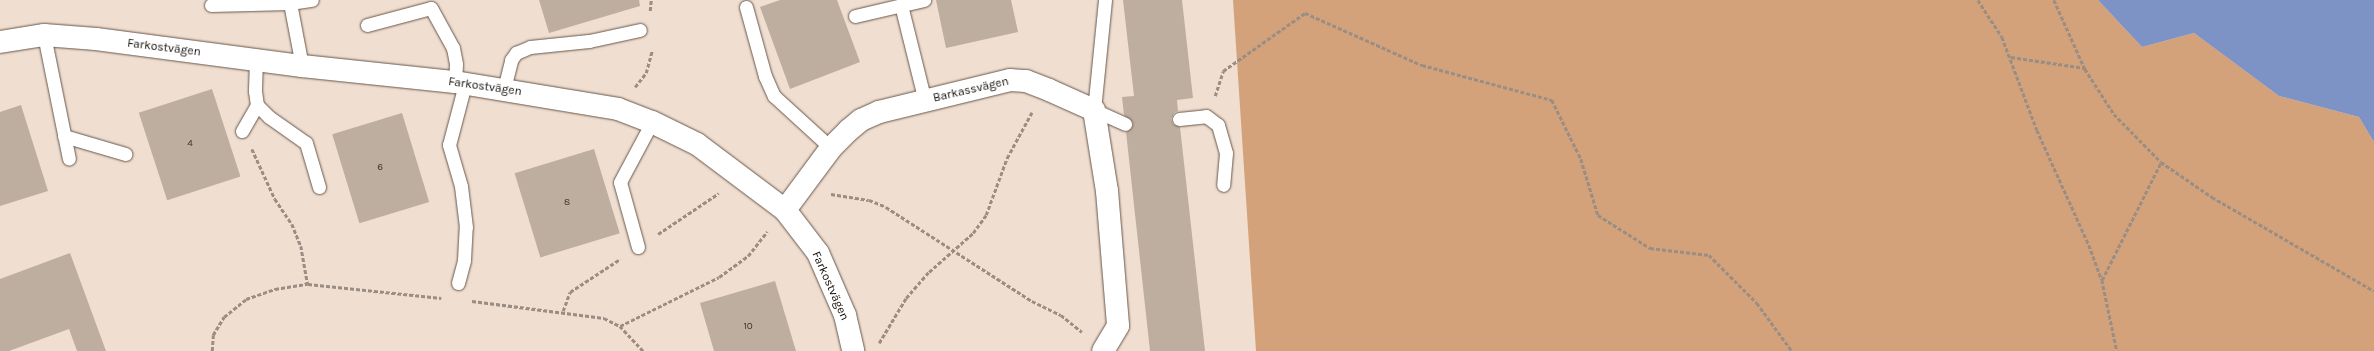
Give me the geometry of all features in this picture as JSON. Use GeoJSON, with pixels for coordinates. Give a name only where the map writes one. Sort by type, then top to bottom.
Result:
{"type":"FeatureCollection","features":[{"type":"Feature","properties":{"kind":"street","name":"Farkostvägen"},"geometry":{"type":"LineString","coordinates":[[0,42],[44,35],[150,45],[302,66],[504,89],[618,109],[652,122],[697,144],[785,210],[818,254],[845,316],[852,351]]}},
{"type":"Feature","properties":{"kind":"street","name":"Barkassvägen"},"geometry":{"type":"LineString","coordinates":[[785,210],[831,148],[861,120],[879,112],[1010,80],[1026,82],[1049,90],[1094,110]]}},
{"type":"Feature","properties":{"kind":"street"},"geometry":{"type":"LineString","coordinates":[[1094,110],[1107,191],[1118,326],[1104,351]]}},
{"type":"Feature","properties":{"kind":"lane"},"geometry":{"type":"LineString","coordinates":[[211,5],[290,3],[312,0]]}},
{"type":"Feature","properties":{"kind":"lane"},"geometry":{"type":"LineString","coordinates":[[855,16],[924,0]]}},
{"type":"Feature","properties":{"kind":"lane"},"geometry":{"type":"LineString","coordinates":[[1105,0],[1094,110],[1126,124]]}},
{"type":"Feature","properties":{"kind":"lane"},"geometry":{"type":"LineString","coordinates":[[290,3],[302,66]]}},
{"type":"Feature","properties":{"kind":"lane"},"geometry":{"type":"LineString","coordinates":[[901,5],[925,100]]}},
{"type":"Feature","properties":{"kind":"lane"},"geometry":{"type":"LineString","coordinates":[[746,7],[765,76],[774,96],[831,148]]}},
{"type":"Feature","properties":{"kind":"lane"},"geometry":{"type":"LineString","coordinates":[[367,25],[430,8],[453,48],[460,83],[449,145],[461,186],[466,227],[464,260],[458,283]]}},
{"type":"Feature","properties":{"kind":"lane"},"geometry":{"type":"LineString","coordinates":[[504,89],[510,60],[516,53],[530,47],[589,41],[640,30]]}},
{"type":"Feature","properties":{"kind":"lane"},"geometry":{"type":"LineString","coordinates":[[44,35],[69,159]]}},
{"type":"Feature","properties":{"kind":"lane"},"geometry":{"type":"LineString","coordinates":[[256,60],[255,91],[257,105],[269,117],[306,143],[319,187]]}},
{"type":"Feature","properties":{"kind":"lane"},"geometry":{"type":"LineString","coordinates":[[242,131],[257,105]]}},
{"type":"Feature","properties":{"kind":"lane"},"geometry":{"type":"LineString","coordinates":[[1179,120],[1206,116],[1218,125],[1226,153],[1223,184]]}},
{"type":"Feature","properties":{"kind":"lane"},"geometry":{"type":"LineString","coordinates":[[638,247],[620,182],[652,122]]}},
{"type":"Feature","properties":{"kind":"lane"},"geometry":{"type":"LineString","coordinates":[[64,136],[125,154]]}},
{"type":"Feature","properties":{"kind":"path"},"geometry":{"type":"LineString","coordinates":[[650,14],[651,0]]}},
{"type":"Feature","properties":{"kind":"path"},"geometry":{"type":"LineString","coordinates":[[1978,0],[2002,37],[2037,130],[2089,245],[2102,280],[2117,351]]}},
{"type":"Feature","properties":{"kind":"path"},"geometry":{"type":"LineString","coordinates":[[2054,0],[2085,68],[2114,114],[2161,162],[2212,197],[2374,291]]}},
{"type":"Feature","properties":{"kind":"path"},"geometry":{"type":"LineString","coordinates":[[1213,102],[1223,71],[1305,13],[1422,65],[1552,100],[1581,159],[1598,215],[1650,248],[1709,255],[1757,303],[1792,351]]}},
{"type":"Feature","properties":{"kind":"path"},"geometry":{"type":"LineString","coordinates":[[618,109],[646,73],[654,44]]}},
{"type":"Feature","properties":{"kind":"path"},"geometry":{"type":"LineString","coordinates":[[2010,57],[2085,68]]}},
{"type":"Feature","properties":{"kind":"path"},"geometry":{"type":"LineString","coordinates":[[878,346],[906,298],[929,272],[973,233],[986,215],[1021,131],[1036,106],[1049,90]]}},
{"type":"Feature","properties":{"kind":"path"},"geometry":{"type":"LineString","coordinates":[[242,131],[275,199],[292,224],[301,246],[308,284]]}},
{"type":"Feature","properties":{"kind":"path"},"geometry":{"type":"LineString","coordinates":[[2102,280],[2161,162]]}},
{"type":"Feature","properties":{"kind":"path"},"geometry":{"type":"LineString","coordinates":[[808,180],[833,196],[869,200],[886,208],[1032,301],[1061,315],[1104,351]]}},
{"type":"Feature","properties":{"kind":"path"},"geometry":{"type":"LineString","coordinates":[[620,326],[719,277],[748,256],[785,210]]}},
{"type":"Feature","properties":{"kind":"path"},"geometry":{"type":"LineString","coordinates":[[212,351],[213,336],[224,317],[246,299],[275,289],[308,284],[446,298]]}},
{"type":"Feature","properties":{"kind":"path"},"geometry":{"type":"LineString","coordinates":[[469,301],[570,312],[604,318],[620,326],[643,351]]}},
{"type":"Feature","properties":{"kind":"shaded area"},"geometry":{"type":"Polygon","coordinates":[[[1233,0],[2098,0],[2142,47],[2194,33],[2279,96],[2359,117],[2374,142],[2374,351],[1256,351],[1233,0]]]}},
{"type":"Feature","properties":{"kind":"water"},"geometry":{"type":"Polygon","coordinates":[[[2098,0],[2374,0],[2374,142],[2359,117],[2279,96],[2194,33],[2142,47],[2098,0]]]}},
{"type":"Feature","properties":{"kind":"building"},"geometry":{"type":"Polygon","coordinates":[[[539,0],[639,0],[640,6],[549,33],[539,0]]]}},
{"type":"Feature","properties":{"kind":"building"},"geometry":{"type":"Polygon","coordinates":[[[780,0],[837,0],[860,62],[790,89],[760,7],[780,0]]]}},
{"type":"Feature","properties":{"kind":"building"},"geometry":{"type":"Polygon","coordinates":[[[936,0],[1011,0],[1018,32],[946,48],[936,0]]]}},
{"type":"Feature","properties":{"kind":"building"},"geometry":{"type":"Polygon","coordinates":[[[1123,0],[1182,0],[1193,98],[1177,100],[1178,111],[1174,113],[1171,119],[1173,124],[1180,127],[1205,351],[1150,351],[1126,132],[1132,128],[1133,123],[1124,115],[1122,97],[1134,96],[1123,0]]]}},
{"type":"Feature","properties":{"kind":"building"},"geometry":{"type":"Polygon","coordinates":[[[212,89],[240,176],[167,200],[139,113],[212,89]]]}},
{"type":"Feature","properties":{"kind":"building"},"geometry":{"type":"Polygon","coordinates":[[[21,105],[48,191],[0,206],[0,112],[21,105]]]}},
{"type":"Feature","properties":{"kind":"building"},"geometry":{"type":"Polygon","coordinates":[[[402,113],[429,202],[359,223],[332,134],[402,113]]]}},
{"type":"Feature","properties":{"kind":"building"},"geometry":{"type":"Polygon","coordinates":[[[594,149],[620,233],[540,257],[515,173],[594,149]]]}},
{"type":"Feature","properties":{"kind":"building"},"geometry":{"type":"Polygon","coordinates":[[[70,253],[106,351],[77,351],[69,329],[9,351],[0,351],[0,279],[70,253]]]}},
{"type":"Feature","properties":{"kind":"building"},"geometry":{"type":"Polygon","coordinates":[[[775,281],[796,351],[714,351],[700,303],[775,281]]]}}]}
